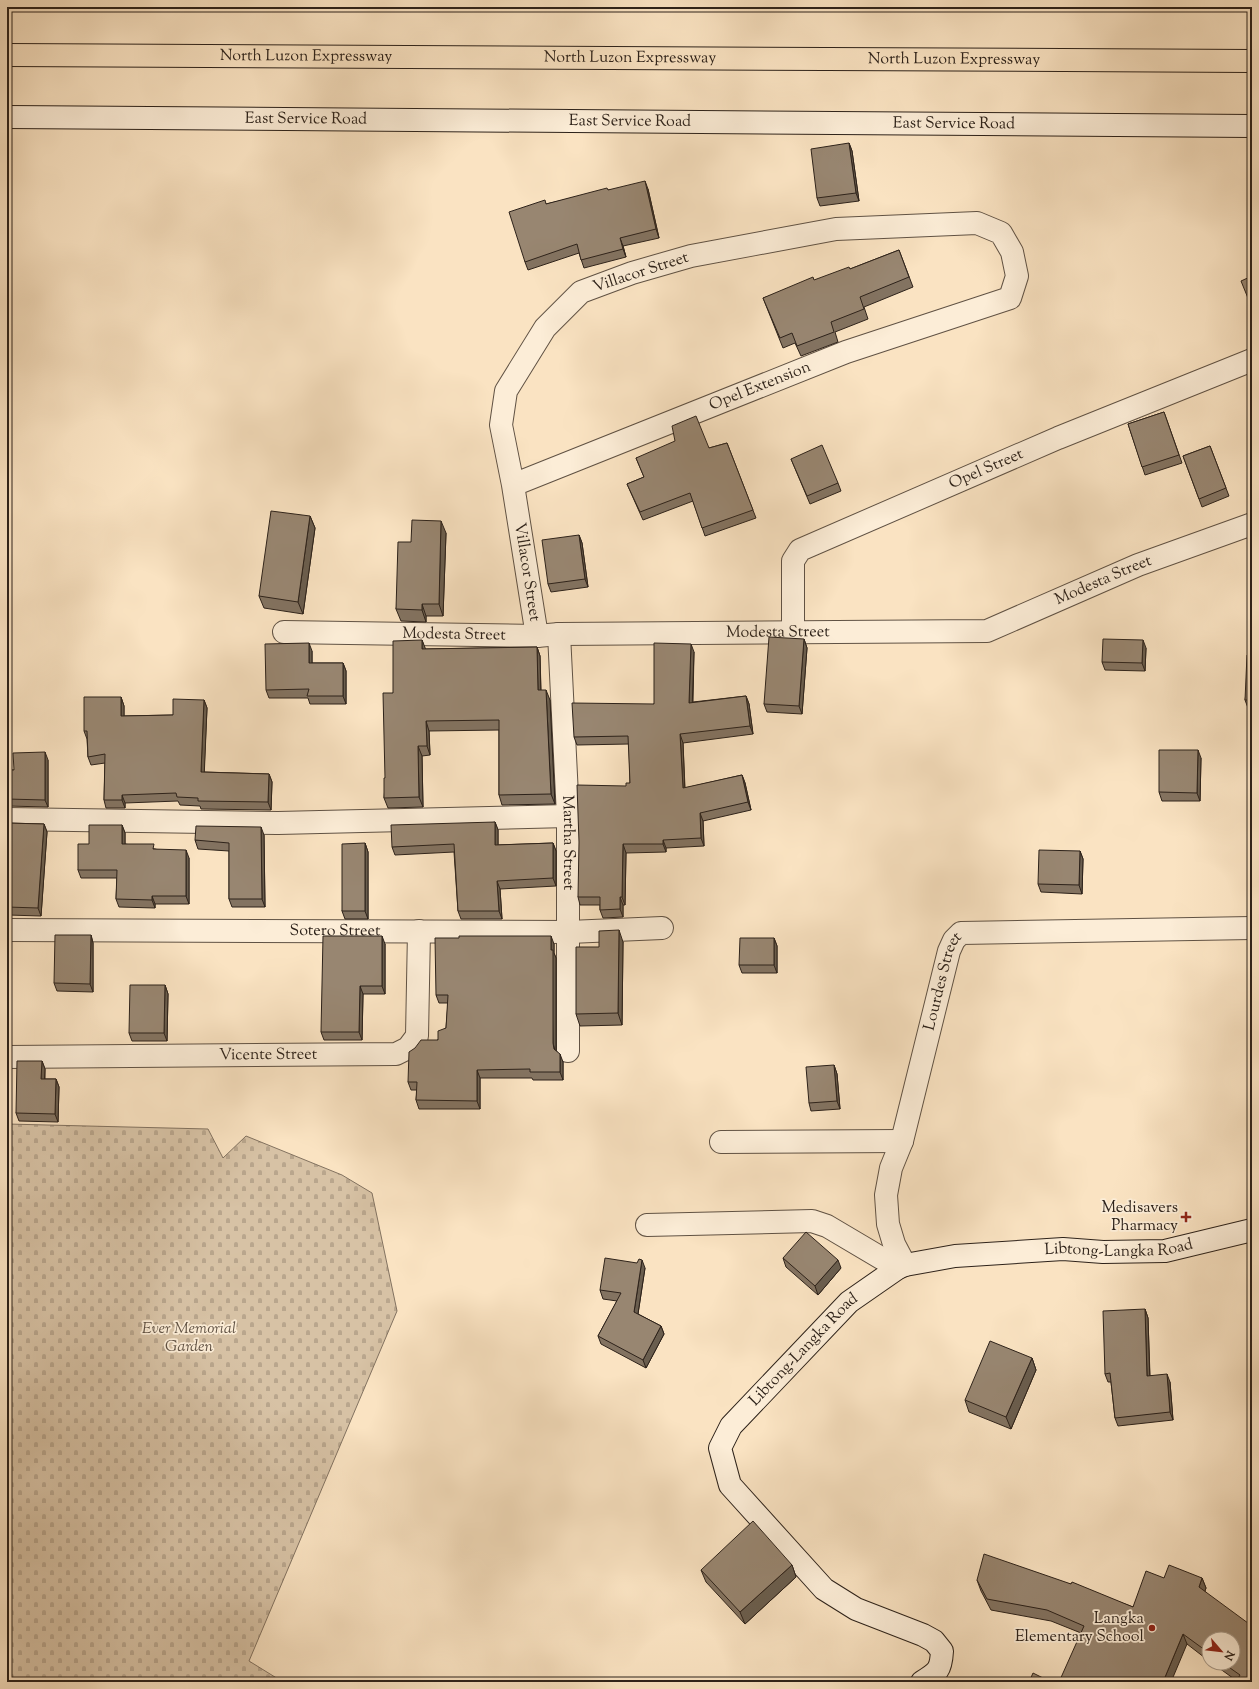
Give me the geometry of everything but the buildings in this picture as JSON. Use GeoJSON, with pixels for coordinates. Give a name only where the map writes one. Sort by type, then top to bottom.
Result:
{"type":"FeatureCollection","features":[{"type":"Feature","properties":{"kind":"highway","name":"North Luzon Expressway"},"geometry":{"type":"LineString","coordinates":[[7,55],[1252,61]]}},
{"type":"Feature","properties":{"kind":"street","name":"East Service Road"},"geometry":{"type":"LineString","coordinates":[[7,117],[1252,126]]}},
{"type":"Feature","properties":{"kind":"street","name":"Villacor Street"},"geometry":{"type":"LineString","coordinates":[[537,636],[513,485],[501,425],[506,391],[545,328],[581,292],[632,273],[691,256],[836,229],[977,223],[1001,233],[1012,252],[1016,276],[1010,298]]}},
{"type":"Feature","properties":{"kind":"street","name":"Opel Extension"},"geometry":{"type":"LineString","coordinates":[[513,485],[846,352],[1010,298]]}},
{"type":"Feature","properties":{"kind":"street","name":"Opel Street"},"geometry":{"type":"LineString","coordinates":[[793,633],[793,561],[800,550],[1058,438],[1252,360]]}},
{"type":"Feature","properties":{"kind":"street","name":"Modesta Street"},"geometry":{"type":"LineString","coordinates":[[284,632],[537,636],[559,634],[987,631],[1138,565],[1252,524]]}},
{"type":"Feature","properties":{"kind":"street","name":"Martha Street"},"geometry":{"type":"LineString","coordinates":[[559,634],[568,816],[568,1051]]}},
{"type":"Feature","properties":{"kind":"street"},"geometry":{"type":"LineString","coordinates":[[7,819],[278,823],[568,816]]}},
{"type":"Feature","properties":{"kind":"street","name":"Sotero Street"},"geometry":{"type":"LineString","coordinates":[[7,930],[569,932],[662,928]]}},
{"type":"Feature","properties":{"kind":"street","name":"Lourdes Street"},"geometry":{"type":"LineString","coordinates":[[902,1266],[888,1224],[886,1195],[891,1168],[902,1141],[949,951],[954,940],[961,933],[1252,928]]}},
{"type":"Feature","properties":{"kind":"street","name":"Vicente Street"},"geometry":{"type":"LineString","coordinates":[[7,1057],[396,1054],[408,1048],[416,1036],[420,931]]}},
{"type":"Feature","properties":{"kind":"street"},"geometry":{"type":"LineString","coordinates":[[721,1142],[902,1141]]}},
{"type":"Feature","properties":{"kind":"street"},"geometry":{"type":"LineString","coordinates":[[648,1225],[812,1221],[827,1226],[902,1266]]}},
{"type":"Feature","properties":{"kind":"street","name":"Libtong-Langka Road"},"geometry":{"type":"LineString","coordinates":[[922,1682],[935,1674],[942,1665],[942,1651],[934,1641],[923,1635],[856,1609],[824,1589],[730,1485],[720,1448],[731,1426],[849,1302],[902,1266],[955,1256],[1063,1249],[1103,1252],[1165,1251],[1252,1230]]}},
{"type":"Feature","properties":{"kind":"green space","name":"Ever Memorial Garden"},"geometry":{"type":"Polygon","coordinates":[[[7,1124],[208,1129],[223,1158],[246,1136],[342,1175],[372,1193],[397,1311],[249,1661],[283,1682],[7,1682],[7,1124]]]}},
{"type":"Feature","properties":{"kind":"place","name":"Medisavers Pharmacy"},"geometry":{"type":"Point","coordinates":[1186,1217]}},
{"type":"Feature","properties":{"kind":"place","name":"Langka Elementary School"},"geometry":{"type":"Point","coordinates":[1152,1628]}}]}
